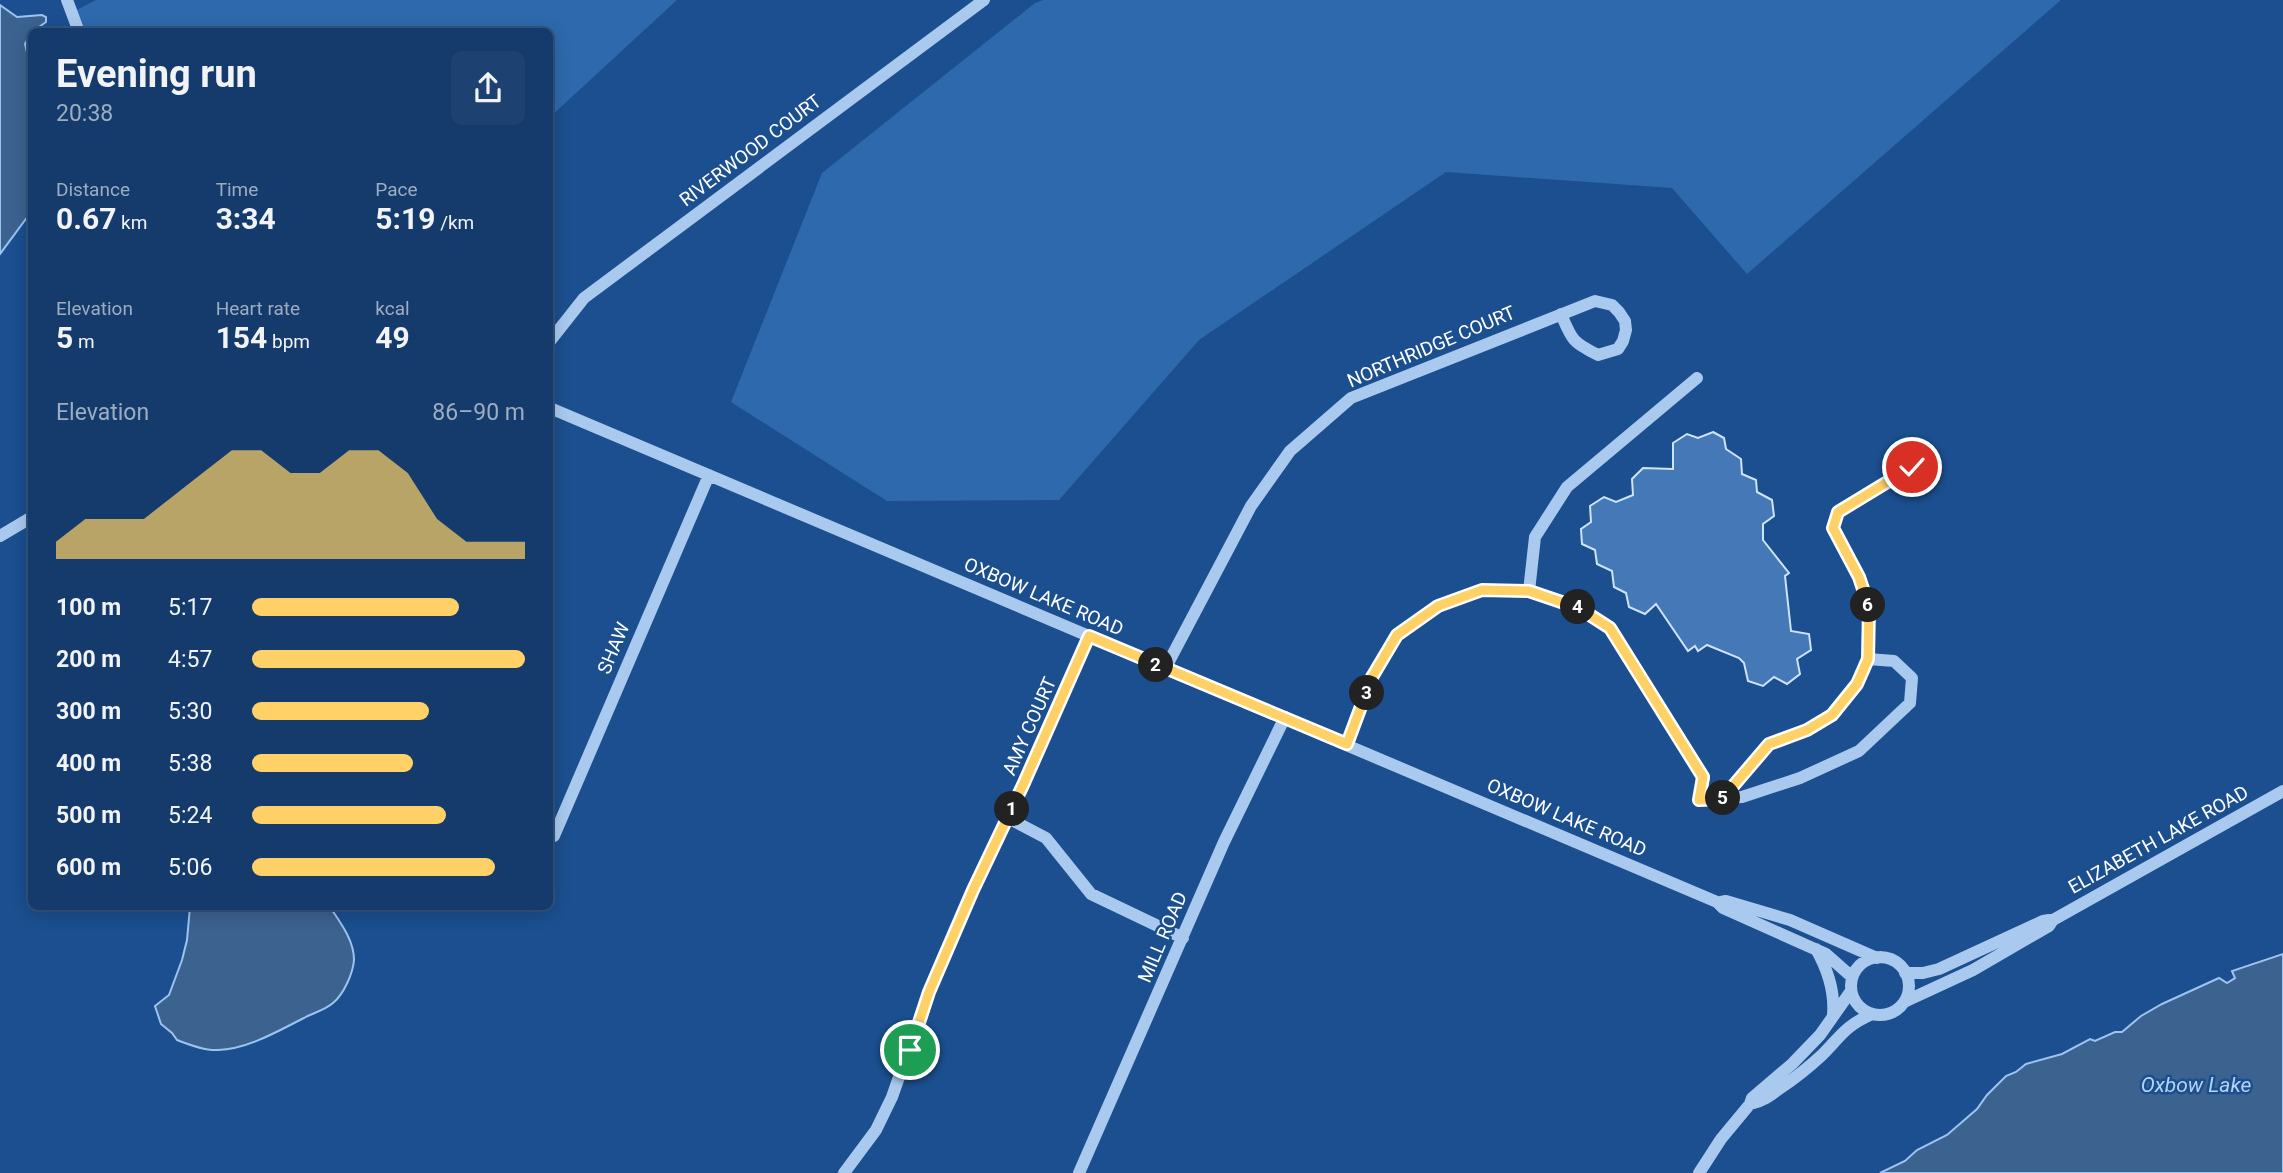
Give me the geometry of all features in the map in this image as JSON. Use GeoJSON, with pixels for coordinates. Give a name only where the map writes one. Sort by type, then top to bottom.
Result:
{"type":"FeatureCollection","features":[{"type":"Feature","properties":{"kind":"street"},"geometry":{"type":"LineString","coordinates":[[67,0],[78,28]]}},
{"type":"Feature","properties":{"kind":"street","name":"RIVERWOOD COURT"},"geometry":{"type":"LineString","coordinates":[[553,337],[584,298],[984,0]]}},
{"type":"Feature","properties":{"kind":"street","name":"NORTHRIDGE COURT"},"geometry":{"type":"LineString","coordinates":[[1165,669],[1251,506],[1290,451],[1351,398],[1561,314],[1595,301],[1612,305],[1619,312],[1625,321],[1623,341],[1618,349],[1598,355],[1576,344],[1569,335],[1561,314]]}},
{"type":"Feature","properties":{"kind":"street"},"geometry":{"type":"LineString","coordinates":[[1529,591],[1535,537],[1567,487],[1697,378]]}},
{"type":"Feature","properties":{"kind":"street","name":"OXBOW LAKE ROAD"},"geometry":{"type":"LineString","coordinates":[[553,409],[1717,902],[1724,908],[1816,949],[1836,961],[1852,977]]}},
{"type":"Feature","properties":{"kind":"street"},"geometry":{"type":"LineString","coordinates":[[1722,799],[1769,744],[1807,730],[1832,715],[1857,684],[1868,659],[1869,607],[1859,577],[1833,528],[1838,512],[1912,467]]}},
{"type":"Feature","properties":{"kind":"street","name":"SHAW"},"geometry":{"type":"LineString","coordinates":[[554,836],[709,475]]}},
{"type":"Feature","properties":{"kind":"street"},"geometry":{"type":"LineString","coordinates":[[0,536],[28,519]]}},
{"type":"Feature","properties":{"kind":"street"},"geometry":{"type":"LineString","coordinates":[[1347,744],[1372,677],[1397,635],[1438,606],[1482,590],[1529,591],[1579,608],[1610,628],[1703,777],[1699,800],[1742,797],[1800,778],[1859,751],[1910,703],[1912,678],[1894,661],[1868,659]]}},
{"type":"Feature","properties":{"kind":"street","name":"AMY COURT"},"geometry":{"type":"LineString","coordinates":[[844,1173],[876,1130],[892,1097],[929,992],[1089,636]]}},
{"type":"Feature","properties":{"kind":"street","name":"MILL ROAD"},"geometry":{"type":"LineString","coordinates":[[1079,1173],[1240,807],[1285,718]]}},
{"type":"Feature","properties":{"kind":"street","name":"ELIZABETH LAKE ROAD"},"geometry":{"type":"LineString","coordinates":[[1905,973],[1923,973],[1939,969],[2043,921],[2053,920],[2283,791]]}},
{"type":"Feature","properties":{"kind":"street"},"geometry":{"type":"LineString","coordinates":[[1008,818],[1046,838],[1091,894],[1183,937]]}},
{"type":"Feature","properties":{"kind":"street","name":"OXBOW LAKE ROAD"},"geometry":{"type":"LineString","coordinates":[[1717,902],[1726,901],[1790,920],[1877,958]]}},
{"type":"Feature","properties":{"kind":"street","name":"ELIZABETH LAKE ROAD"},"geometry":{"type":"LineString","coordinates":[[1906,1001],[1973,970],[2049,926],[2053,920]]}},
{"type":"Feature","properties":{"kind":"street"},"geometry":{"type":"LineString","coordinates":[[1816,949],[1832,985],[1833,1018]]}},
{"type":"Feature","properties":{"kind":"street"},"geometry":{"type":"LineString","coordinates":[[1750,1104],[1759,1103],[1792,1080],[1857,1020],[1898,1009],[1906,1001],[1909,986],[1905,973],[1894,961],[1877,958],[1861,964],[1852,977],[1851,991],[1856,1003],[1872,1014]]}},
{"type":"Feature","properties":{"kind":"street"},"geometry":{"type":"LineString","coordinates":[[1699,1173],[1752,1098],[1792,1064],[1833,1018],[1851,991]]}},
{"type":"Feature","properties":{"kind":"shaded area"},"geometry":{"type":"Polygon","coordinates":[[[96,0],[677,0],[553,114],[553,28],[74,28],[69,14],[96,0]]]}},
{"type":"Feature","properties":{"kind":"shaded area"},"geometry":{"type":"Polygon","coordinates":[[[1043,0],[2061,0],[1747,274],[1672,188],[1446,172],[1199,340],[1059,500],[887,501],[731,402],[822,173],[1035,3],[1043,0]]]}},
{"type":"Feature","properties":{"kind":"water"},"geometry":{"type":"Polygon","coordinates":[[[0,5],[17,17],[42,15],[46,17],[46,22],[38,28],[28,28],[25,44],[28,57],[28,216],[0,254],[0,5]]]}},
{"type":"Feature","properties":{"kind":"water"},"geometry":{"type":"Polygon","coordinates":[[[190,910],[332,910],[352,945],[354,960],[347,983],[330,1005],[252,1043],[213,1050],[177,1040],[161,1024],[155,1006],[169,995],[187,940],[190,910]]]}},
{"type":"Feature","properties":{"kind":"water","name":"Oxbow Lake"},"geometry":{"type":"Polygon","coordinates":[[[2283,954],[2283,1173],[1880,1173],[1947,1135],[1977,1109],[2006,1076],[2026,1064],[2062,1054],[2090,1039],[2095,1041],[2115,1032],[2122,1032],[2141,1016],[2162,1004],[2219,978],[2227,983],[2235,978],[2232,971],[2283,954]]]}},
{"type":"Feature","properties":{"kind":"building"},"geometry":{"type":"Polygon","coordinates":[[[1713,432],[1724,438],[1726,449],[1741,459],[1742,474],[1756,480],[1757,492],[1772,500],[1774,516],[1763,524],[1763,540],[1789,573],[1785,576],[1791,631],[1809,634],[1811,650],[1797,659],[1800,674],[1787,684],[1774,677],[1763,686],[1748,681],[1744,663],[1739,658],[1707,645],[1698,651],[1695,646],[1688,651],[1656,604],[1645,614],[1629,607],[1626,593],[1614,587],[1612,571],[1597,564],[1595,550],[1582,544],[1581,529],[1591,522],[1590,506],[1604,497],[1616,502],[1633,495],[1632,479],[1643,468],[1673,469],[1673,443],[1687,434],[1698,438],[1713,432]]]}},
{"type":"Feature","properties":{"kind":"route"},"geometry":{"type":"LineString","coordinates":[[910,1050],[929,992],[973,890],[1089,636],[1347,744],[1372,677],[1397,635],[1438,606],[1482,590],[1529,591],[1579,608],[1610,628],[1703,777],[1699,800],[1722,799],[1769,744],[1807,730],[1832,715],[1857,684],[1868,659],[1869,607],[1859,577],[1833,528],[1838,512],[1912,467]]}}]}
